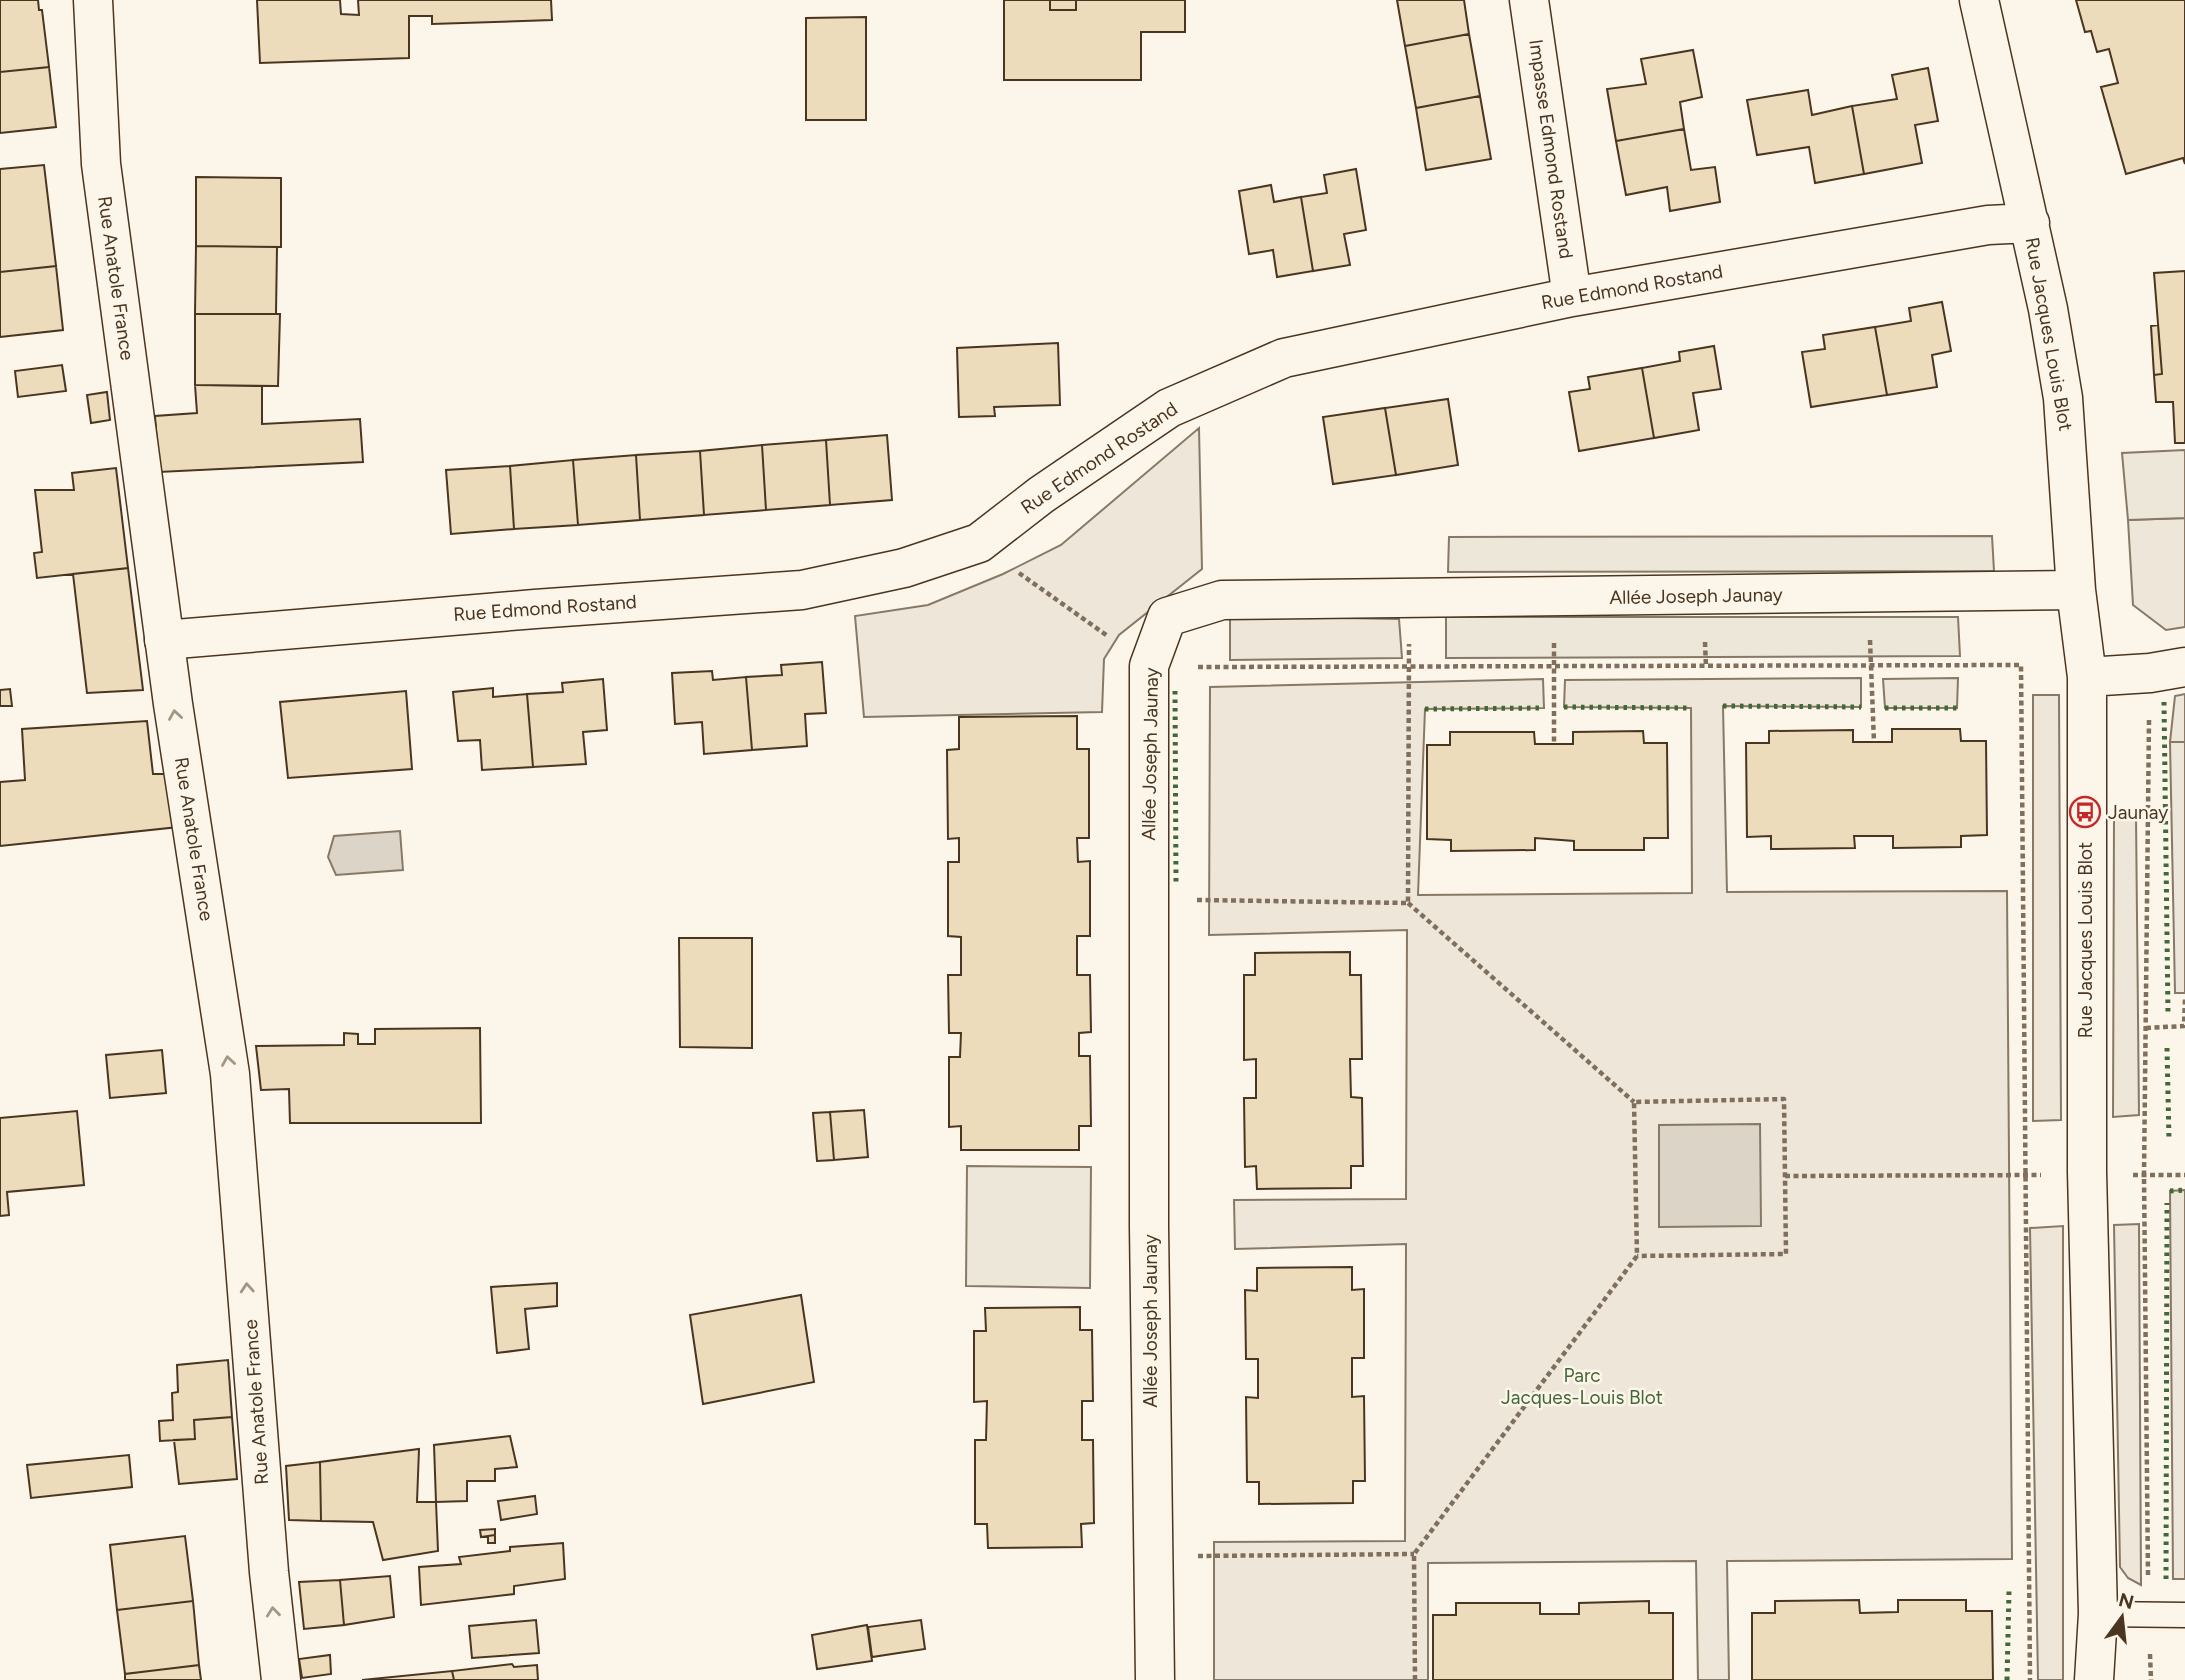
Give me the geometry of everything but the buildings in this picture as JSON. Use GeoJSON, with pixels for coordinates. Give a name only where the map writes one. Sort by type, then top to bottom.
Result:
{"type":"FeatureCollection","features":[{"type":"Feature","properties":{"kind":"street","name":"Rue Anatole France"},"geometry":{"type":"LineString","coordinates":[[93,0],[101,164],[164,640],[230,1073],[268,1558],[281,1680]]}},
{"type":"Feature","properties":{"kind":"street","name":"Impasse Edmond Rostand"},"geometry":{"type":"LineString","coordinates":[[1529,0],[1572,297]]}},
{"type":"Feature","properties":{"kind":"street","name":"Rue Jacques Louis Blot"},"geometry":{"type":"LineString","coordinates":[[1979,0],[2030,223],[2063,398],[2076,590],[2087,677],[2087,1172],[2098,1614],[2094,1680]]}},
{"type":"Feature","properties":{"kind":"street","name":"Rue Edmond Rostand"},"geometry":{"type":"LineString","coordinates":[[164,640],[535,608],[802,590],[904,568],[979,544],[1041,495],[1169,408],[1284,358],[1572,297],[1988,225],[2030,223]]}},
{"type":"Feature","properties":{"kind":"street","name":"Allée Joseph Jaunay"},"geometry":{"type":"LineString","coordinates":[[1155,1680],[1149,1212],[1149,666],[1167,617],[1222,600],[2076,590]]}},
{"type":"Feature","properties":{"kind":"street"},"geometry":{"type":"LineString","coordinates":[[2087,677],[2168,670]]}},
{"type":"Feature","properties":{"kind":"lane"},"geometry":{"type":"LineString","coordinates":[[2098,1614],[2185,1615]]}},
{"type":"Feature","properties":{"kind":"path"},"geometry":{"type":"LineString","coordinates":[[979,544],[1149,666],[2021,665],[2030,1680]]}},
{"type":"Feature","properties":{"kind":"path"},"geometry":{"type":"LineString","coordinates":[[1868,594],[1874,742]]}},
{"type":"Feature","properties":{"kind":"path"},"geometry":{"type":"LineString","coordinates":[[1554,597],[1554,744]]}},
{"type":"Feature","properties":{"kind":"path"},"geometry":{"type":"LineString","coordinates":[[1408,903],[1409,667]]}},
{"type":"Feature","properties":{"kind":"path"},"geometry":{"type":"LineString","coordinates":[[2151,1680],[2144,1176],[2146,1028],[2168,670]]}},
{"type":"Feature","properties":{"kind":"path"},"geometry":{"type":"LineString","coordinates":[[1191,900],[1408,903],[1634,1102],[1784,1099],[1786,1254],[1637,1256]]}},
{"type":"Feature","properties":{"kind":"path"},"geometry":{"type":"LineString","coordinates":[[2146,1028],[2183,1026],[2185,999]]}},
{"type":"Feature","properties":{"kind":"path"},"geometry":{"type":"LineString","coordinates":[[1415,1680],[1414,1554],[1637,1256],[1634,1102]]}},
{"type":"Feature","properties":{"kind":"path"},"geometry":{"type":"LineString","coordinates":[[1785,1177],[2024,1176],[2087,1172],[2144,1176],[2185,1175]]}},
{"type":"Feature","properties":{"kind":"path"},"geometry":{"type":"LineString","coordinates":[[1198,1542],[1198,1556],[1414,1554]]}},
{"type":"Feature","properties":{"kind":"green space"},"geometry":{"type":"Polygon","coordinates":[[[1199,428],[1202,569],[1119,635],[1104,659],[1102,712],[864,717],[855,616],[928,605],[1003,574],[1061,545],[1199,428]]]}},
{"type":"Feature","properties":{"kind":"green space"},"geometry":{"type":"Polygon","coordinates":[[[2185,518],[2185,627],[2166,630],[2133,605],[2128,520],[2185,518]]]}},
{"type":"Feature","properties":{"kind":"green space"},"geometry":{"type":"Polygon","coordinates":[[[1230,616],[1399,619],[1402,658],[1230,660],[1230,616]]]}},
{"type":"Feature","properties":{"kind":"green space","name":"Parc Jacques-Louis Blot"},"geometry":{"type":"Polygon","coordinates":[[[1861,678],[1861,707],[1723,706],[1727,892],[2007,891],[2012,1559],[1727,1561],[1729,1680],[1698,1680],[1696,1561],[1428,1563],[1428,1680],[1214,1680],[1214,1542],[1405,1541],[1406,1244],[1235,1249],[1234,1200],[1406,1199],[1407,930],[1209,935],[1210,687],[1543,679],[1544,708],[1425,709],[1418,895],[1692,893],[1691,708],[1564,707],[1565,680],[1861,678]]]}},
{"type":"Feature","properties":{"kind":"green space"},"geometry":{"type":"Polygon","coordinates":[[[1958,678],[1957,708],[1885,708],[1883,679],[1958,678]]]}},
{"type":"Feature","properties":{"kind":"green space"},"geometry":{"type":"Polygon","coordinates":[[[2185,694],[2185,742],[2170,742],[2175,696],[2185,694]]]}},
{"type":"Feature","properties":{"kind":"green space"},"geometry":{"type":"Polygon","coordinates":[[[2033,695],[2059,695],[2061,1120],[2033,1121],[2033,695]]]}},
{"type":"Feature","properties":{"kind":"green space"},"geometry":{"type":"Polygon","coordinates":[[[2136,816],[2139,1115],[2113,1117],[2114,818],[2136,816]]]}},
{"type":"Feature","properties":{"kind":"green space"},"geometry":{"type":"Polygon","coordinates":[[[2185,1190],[2185,1579],[2173,1579],[2170,1191],[2185,1190]]]}},
{"type":"Feature","properties":{"kind":"green space"},"geometry":{"type":"Polygon","coordinates":[[[2139,1224],[2141,1585],[2128,1578],[2120,1567],[2114,1225],[2139,1224]]]}},
{"type":"Feature","properties":{"kind":"green space"},"geometry":{"type":"Polygon","coordinates":[[[2063,1226],[2063,1680],[2038,1680],[2030,1228],[2063,1226]]]}},
{"type":"Feature","properties":{"kind":"shaded area"},"geometry":{"type":"Polygon","coordinates":[[[2185,450],[2185,518],[2128,520],[2122,453],[2185,450]]]}},
{"type":"Feature","properties":{"kind":"shaded area"},"geometry":{"type":"Polygon","coordinates":[[[1992,536],[1994,571],[1448,572],[1449,537],[1992,536]]]}},
{"type":"Feature","properties":{"kind":"shaded area"},"geometry":{"type":"Polygon","coordinates":[[[1446,617],[1958,617],[1960,656],[1446,658],[1446,617]]]}},
{"type":"Feature","properties":{"kind":"shaded area"},"geometry":{"type":"Polygon","coordinates":[[[2170,742],[2185,742],[2185,993],[2175,993],[2170,742]]]}},
{"type":"Feature","properties":{"kind":"shaded area"},"geometry":{"type":"Polygon","coordinates":[[[400,831],[403,870],[336,875],[328,857],[334,836],[400,831]]]}},
{"type":"Feature","properties":{"kind":"shaded area"},"geometry":{"type":"Polygon","coordinates":[[[1760,1124],[1761,1226],[1659,1227],[1659,1125],[1760,1124]]]}},
{"type":"Feature","properties":{"kind":"shaded area"},"geometry":{"type":"Polygon","coordinates":[[[967,1166],[1091,1167],[1090,1288],[966,1286],[967,1166]]]}},
{"type":"Feature","properties":{"kind":"hedge"},"geometry":{"type":"LineString","coordinates":[[1175,691],[1176,886]]}},
{"type":"Feature","properties":{"kind":"hedge"},"geometry":{"type":"LineString","coordinates":[[2164,702],[2168,1014]]}},
{"type":"Feature","properties":{"kind":"hedge"},"geometry":{"type":"LineString","coordinates":[[1723,706],[1861,707]]}},
{"type":"Feature","properties":{"kind":"hedge"},"geometry":{"type":"LineString","coordinates":[[1564,707],[1691,708]]}},
{"type":"Feature","properties":{"kind":"hedge"},"geometry":{"type":"LineString","coordinates":[[1425,709],[1544,708]]}},
{"type":"Feature","properties":{"kind":"hedge"},"geometry":{"type":"LineString","coordinates":[[1885,708],[1957,708]]}},
{"type":"Feature","properties":{"kind":"hedge"},"geometry":{"type":"LineString","coordinates":[[2167,1048],[2169,1140]]}},
{"type":"Feature","properties":{"kind":"hedge"},"geometry":{"type":"LineString","coordinates":[[2170,1191],[2185,1190]]}},
{"type":"Feature","properties":{"kind":"hedge"},"geometry":{"type":"LineString","coordinates":[[2166,1579],[2167,1203]]}},
{"type":"Feature","properties":{"kind":"hedge"},"geometry":{"type":"LineString","coordinates":[[2007,1680],[2009,1591]]}},
{"type":"Feature","properties":{"kind":"place","name":"Jaunay"},"geometry":{"type":"Point","coordinates":[2085,812]}}]}
